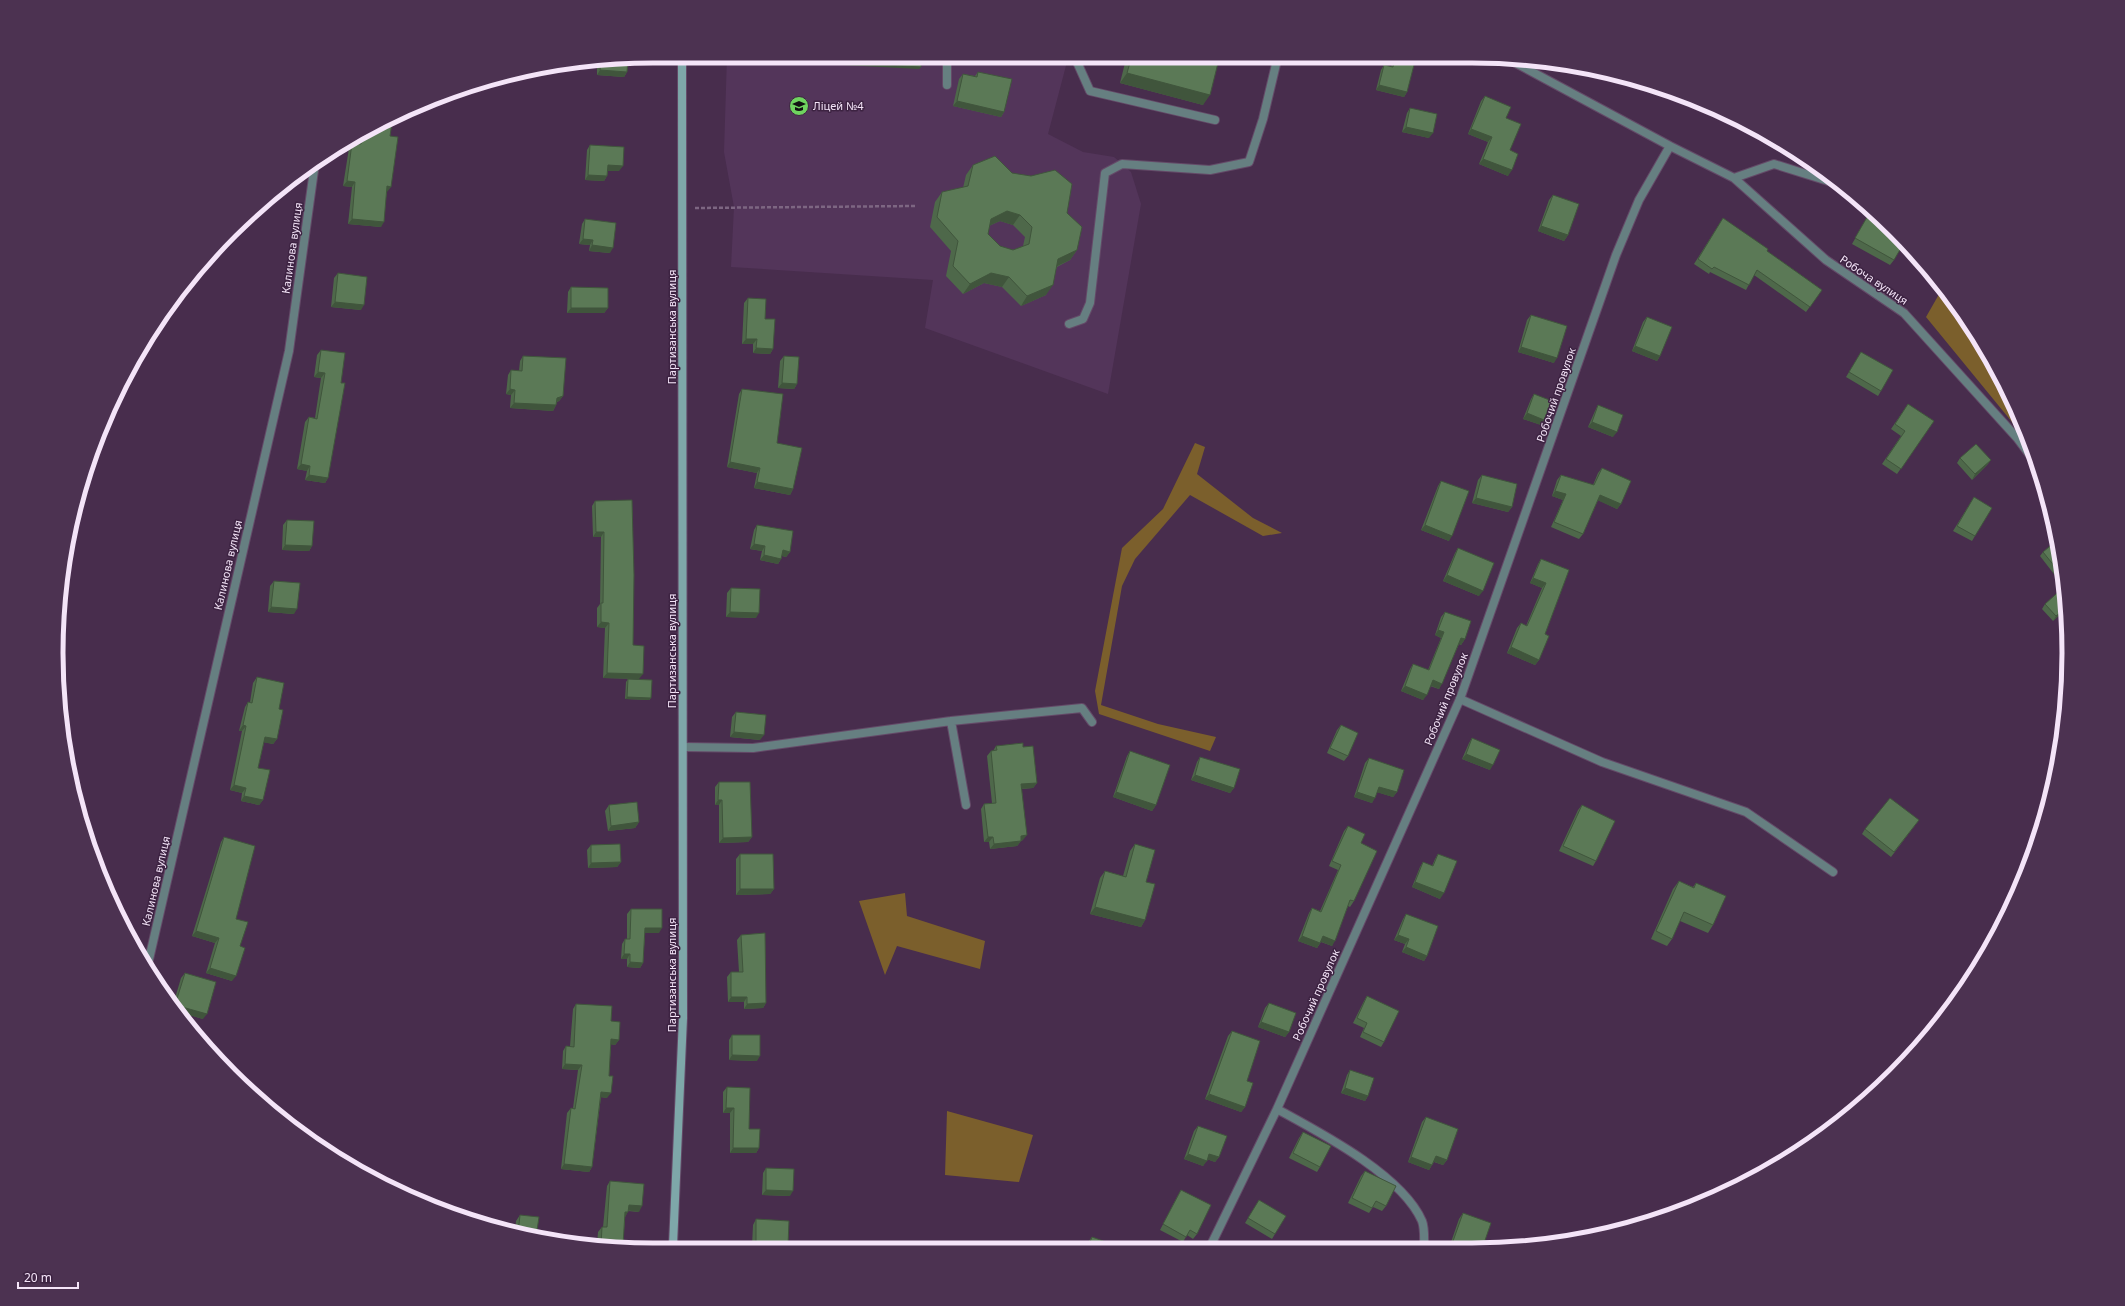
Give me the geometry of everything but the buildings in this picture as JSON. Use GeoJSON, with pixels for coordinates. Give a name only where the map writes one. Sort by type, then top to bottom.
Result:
{"type":"FeatureCollection","features":[{"type":"Feature","properties":{"kind":"main road","name":"Партизанська вулиця"},"geometry":{"type":"LineString","coordinates":[[673,1243],[683,1018],[682,63]]}},
{"type":"Feature","properties":{"kind":"street"},"geometry":{"type":"LineString","coordinates":[[947,63],[947,85]]}},
{"type":"Feature","properties":{"kind":"street"},"geometry":{"type":"LineString","coordinates":[[1077,63],[1090,91],[1215,120]]}},
{"type":"Feature","properties":{"kind":"street"},"geometry":{"type":"LineString","coordinates":[[1069,324],[1083,319],[1090,303],[1105,173],[1122,164],[1210,170],[1249,162],[1263,119],[1276,63]]}},
{"type":"Feature","properties":{"kind":"street","name":"Робоча вулиця"},"geometry":{"type":"LineString","coordinates":[[1519,65],[1670,146],[1734,178],[1826,260],[1904,313],[2026,449]]}},
{"type":"Feature","properties":{"kind":"street","name":"Робочий провулок"},"geometry":{"type":"LineString","coordinates":[[1212,1243],[1277,1109],[1460,699],[1616,255],[1639,200],[1670,146]]}},
{"type":"Feature","properties":{"kind":"street"},"geometry":{"type":"LineString","coordinates":[[1734,178],[1774,164],[1824,180]]}},
{"type":"Feature","properties":{"kind":"street","name":"Калинова вулиця"},"geometry":{"type":"LineString","coordinates":[[149,959],[289,351],[314,170]]}},
{"type":"Feature","properties":{"kind":"street"},"geometry":{"type":"LineString","coordinates":[[1460,699],[1602,762],[1746,812],[1833,872]]}},
{"type":"Feature","properties":{"kind":"street"},"geometry":{"type":"LineString","coordinates":[[683,747],[753,748],[951,721],[1082,708],[1092,722]]}},
{"type":"Feature","properties":{"kind":"street"},"geometry":{"type":"LineString","coordinates":[[951,721],[966,805]]}},
{"type":"Feature","properties":{"kind":"street"},"geometry":{"type":"LineString","coordinates":[[1277,1109],[1362,1159],[1391,1182],[1410,1201],[1423,1222],[1424,1243]]}},
{"type":"Feature","properties":{"kind":"path"},"geometry":{"type":"LineString","coordinates":[[682,208],[915,206]]}},
{"type":"Feature","properties":{"kind":"shaded area"},"geometry":{"type":"Polygon","coordinates":[[[727,63],[1067,63],[1048,134],[1083,152],[1114,157],[1131,172],[1141,204],[1108,394],[925,328],[933,280],[731,267],[734,207],[724,152],[727,63]]]}},
{"type":"Feature","properties":{"kind":"shaded area"},"geometry":{"type":"Polygon","coordinates":[[[1940,293],[1963,325],[1983,358],[2001,392],[2018,429],[1926,317],[1940,293]]]}},
{"type":"Feature","properties":{"kind":"shaded area"},"geometry":{"type":"Polygon","coordinates":[[[1195,443],[1205,447],[1197,474],[1253,518],[1282,533],[1263,536],[1190,495],[1135,559],[1122,586],[1101,705],[1158,724],[1216,737],[1210,751],[1099,714],[1095,691],[1122,548],[1163,509],[1195,443]]]}},
{"type":"Feature","properties":{"kind":"shaded area"},"geometry":{"type":"Polygon","coordinates":[[[905,893],[907,916],[985,941],[980,969],[897,946],[885,975],[859,901],[905,893]]]}},
{"type":"Feature","properties":{"kind":"shaded area"},"geometry":{"type":"Polygon","coordinates":[[[947,1111],[1033,1135],[1019,1182],[945,1175],[947,1111]]]}},
{"type":"Feature","properties":{"kind":"place","name":"Ліцей №4"},"geometry":{"type":"Point","coordinates":[799,106]}}]}
